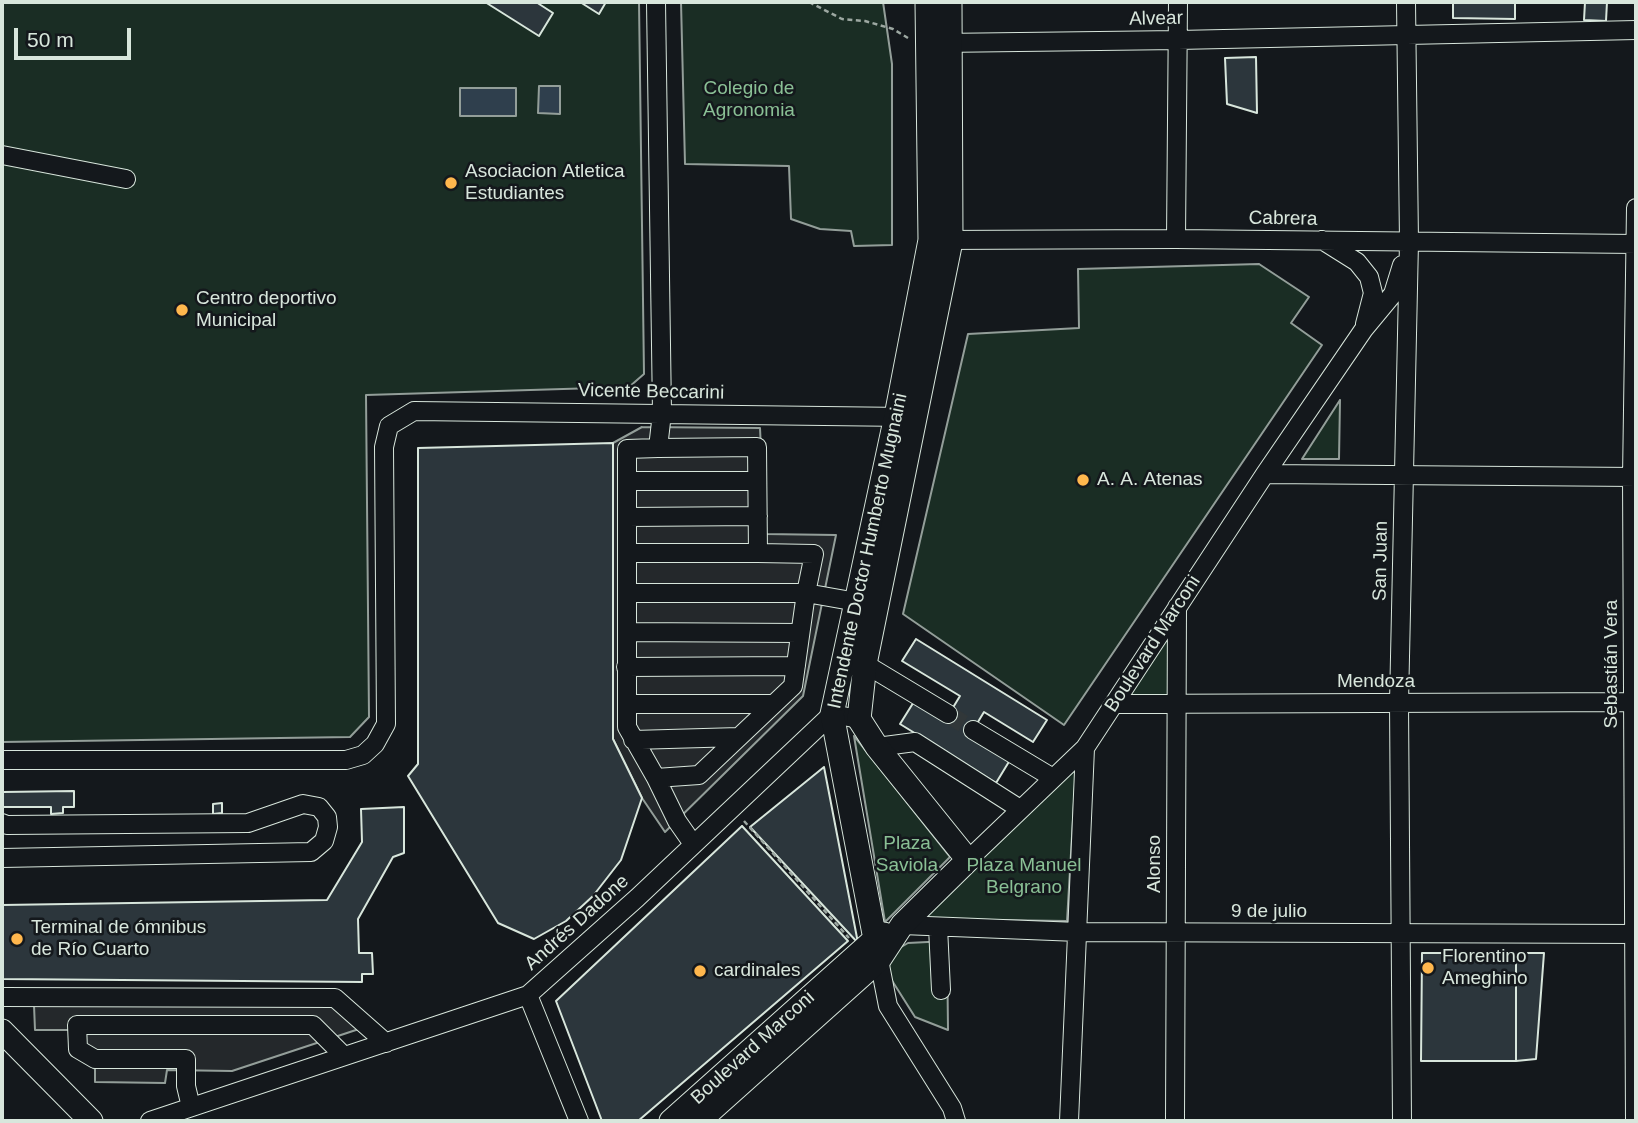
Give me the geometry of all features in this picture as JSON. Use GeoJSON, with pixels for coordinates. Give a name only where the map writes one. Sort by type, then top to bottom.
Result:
{"type":"FeatureCollection","features":[{"type":"Feature","properties":{"kind":"main road","name":"Intendente Doctor Humberto Mugnaini"},"geometry":{"type":"LineString","coordinates":[[931,3],[938,43],[940,240],[906,417],[865,664],[859,719],[877,747],[968,860]]}},
{"type":"Feature","properties":{"kind":"main road","name":"Intendente Doctor Humberto Mugnaini"},"geometry":{"type":"LineString","coordinates":[[871,950],[832,714],[857,602],[906,417]]}},
{"type":"Feature","properties":{"kind":"main road","name":"Boulevard Marconi"},"geometry":{"type":"LineString","coordinates":[[671,1121],[902,925],[968,860]]}},
{"type":"Feature","properties":{"kind":"main road","name":"Boulevard Marconi"},"geometry":{"type":"LineString","coordinates":[[699,1121],[871,950]]}},
{"type":"Feature","properties":{"kind":"main road"},"geometry":{"type":"LineString","coordinates":[[2,1031],[91,1121]]}},
{"type":"Feature","properties":{"kind":"street"},"geometry":{"type":"LineString","coordinates":[[656,2],[662,413],[658,448]]}},
{"type":"Feature","properties":{"kind":"street"},"geometry":{"type":"LineString","coordinates":[[1177,239],[1178,2]]}},
{"type":"Feature","properties":{"kind":"street","name":"San Juan"},"geometry":{"type":"LineString","coordinates":[[1402,1121],[1399,703],[1409,242],[1406,2]]}},
{"type":"Feature","properties":{"kind":"street","name":"Alvear"},"geometry":{"type":"LineString","coordinates":[[938,43],[1636,30]]}},
{"type":"Feature","properties":{"kind":"street"},"geometry":{"type":"LineString","coordinates":[[3,156],[126,179]]}},
{"type":"Feature","properties":{"kind":"street","name":"Sebastián Vera"},"geometry":{"type":"LineString","coordinates":[[1635,1121],[1636,208]]}},
{"type":"Feature","properties":{"kind":"street","name":"Cabrera"},"geometry":{"type":"LineString","coordinates":[[940,240],[1177,239],[1636,244]]}},
{"type":"Feature","properties":{"kind":"street","name":"Boulevard Marconi"},"geometry":{"type":"LineString","coordinates":[[1322,240],[1357,262],[1369,277],[1373,293],[1364,329]]}},
{"type":"Feature","properties":{"kind":"street","name":"Boulevard Marconi"},"geometry":{"type":"LineString","coordinates":[[968,860],[1085,748],[1265,474],[1364,329],[1393,294],[1409,242]]}},
{"type":"Feature","properties":{"kind":"street","name":"Vicente Beccarini"},"geometry":{"type":"LineString","coordinates":[[2,760],[346,760],[363,755],[375,744],[386,724],[384,447],[389,426],[414,411],[906,417]]}},
{"type":"Feature","properties":{"kind":"street"},"geometry":{"type":"LineString","coordinates":[[693,844],[677,821],[626,727],[627,449],[757,447],[758,553]]}},
{"type":"Feature","properties":{"kind":"street"},"geometry":{"type":"LineString","coordinates":[[1265,474],[1634,477]]}},
{"type":"Feature","properties":{"kind":"street"},"geometry":{"type":"LineString","coordinates":[[627,481],[757,481]]}},
{"type":"Feature","properties":{"kind":"street"},"geometry":{"type":"LineString","coordinates":[[627,517],[758,516]]}},
{"type":"Feature","properties":{"kind":"street"},"geometry":{"type":"LineString","coordinates":[[627,553],[814,554],[793,686],[699,775],[656,778]]}},
{"type":"Feature","properties":{"kind":"street"},"geometry":{"type":"LineString","coordinates":[[627,593],[806,593],[857,602]]}},
{"type":"Feature","properties":{"kind":"street","name":"Alonso"},"geometry":{"type":"LineString","coordinates":[[1175,1121],[1177,607]]}},
{"type":"Feature","properties":{"kind":"street"},"geometry":{"type":"LineString","coordinates":[[627,632],[800,633]]}},
{"type":"Feature","properties":{"kind":"street"},"geometry":{"type":"LineString","coordinates":[[865,664],[948,714]]}},
{"type":"Feature","properties":{"kind":"street"},"geometry":{"type":"LineString","coordinates":[[626,667],[796,666]]}},
{"type":"Feature","properties":{"kind":"street","name":"Mendoza"},"geometry":{"type":"LineString","coordinates":[[1115,704],[1635,702]]}},
{"type":"Feature","properties":{"kind":"street"},"geometry":{"type":"LineString","coordinates":[[627,704],[774,704]]}},
{"type":"Feature","properties":{"kind":"street"},"geometry":{"type":"LineString","coordinates":[[832,714],[859,719]]}},
{"type":"Feature","properties":{"kind":"street","name":"Andrés Dadone"},"geometry":{"type":"LineString","coordinates":[[150,1121],[528,995],[832,714]]}},
{"type":"Feature","properties":{"kind":"street"},"geometry":{"type":"LineString","coordinates":[[973,730],[1053,778]]}},
{"type":"Feature","properties":{"kind":"street"},"geometry":{"type":"LineString","coordinates":[[633,740],[739,737]]}},
{"type":"Feature","properties":{"kind":"street"},"geometry":{"type":"LineString","coordinates":[[877,747],[915,742],[1020,809]]}},
{"type":"Feature","properties":{"kind":"street"},"geometry":{"type":"LineString","coordinates":[[1069,1121],[1085,748]]}},
{"type":"Feature","properties":{"kind":"street"},"geometry":{"type":"LineString","coordinates":[[2,823],[248,823],[303,804],[318,807],[327,817],[328,827],[324,841],[311,852],[2,858]]}},
{"type":"Feature","properties":{"kind":"street","name":"9 de julio"},"geometry":{"type":"LineString","coordinates":[[902,925],[1078,932],[1635,934]]}},
{"type":"Feature","properties":{"kind":"street"},"geometry":{"type":"LineString","coordinates":[[939,927],[941,990]]}},
{"type":"Feature","properties":{"kind":"street","name":"Intendente Doctor Humberto Mugnaini"},"geometry":{"type":"LineString","coordinates":[[871,950],[888,1006],[952,1108],[956,1121]]}},
{"type":"Feature","properties":{"kind":"street"},"geometry":{"type":"LineString","coordinates":[[528,995],[579,1121]]}},
{"type":"Feature","properties":{"kind":"street"},"geometry":{"type":"LineString","coordinates":[[2,997],[335,998],[386,1043]]}},
{"type":"Feature","properties":{"kind":"street"},"geometry":{"type":"LineString","coordinates":[[191,1107],[186,1086],[186,1059],[95,1059],[78,1049],[77,1025],[313,1025],[344,1056]]}},
{"type":"Feature","properties":{"kind":"path"},"geometry":{"type":"LineString","coordinates":[[809,2],[842,19],[865,21],[893,29],[913,41],[938,43]]}},
{"type":"Feature","properties":{"kind":"path"},"geometry":{"type":"LineString","coordinates":[[732,808],[819,902],[871,950]]}},
{"type":"Feature","properties":{"kind":"green space"},"geometry":{"type":"Polygon","coordinates":[[[2,2],[639,2],[644,374],[629,387],[366,395],[369,717],[350,737],[2,742],[2,2]]]}},
{"type":"Feature","properties":{"kind":"green space","name":"Colegio de Agronomia"},"geometry":{"type":"Polygon","coordinates":[[[681,2],[883,2],[892,64],[892,245],[854,246],[851,231],[820,229],[791,219],[789,166],[685,164],[681,2]]]}},
{"type":"Feature","properties":{"kind":"green space","name":"A. A. Atenas"},"geometry":{"type":"Polygon","coordinates":[[[1259,264],[1309,297],[1291,323],[1322,345],[1064,725],[903,614],[968,334],[1079,328],[1078,269],[1259,264]]]}},
{"type":"Feature","properties":{"kind":"green space"},"geometry":{"type":"Polygon","coordinates":[[[1340,400],[1339,459],[1302,459],[1340,400]]]}},
{"type":"Feature","properties":{"kind":"green space"},"geometry":{"type":"Polygon","coordinates":[[[1173,624],[1171,697],[1125,698],[1173,624]]]}},
{"type":"Feature","properties":{"kind":"green space","name":"Plaza Saviola"},"geometry":{"type":"Polygon","coordinates":[[[854,736],[950,857],[885,922],[854,736]]]}},
{"type":"Feature","properties":{"kind":"green space","name":"Plaza Manuel Belgrano"},"geometry":{"type":"Polygon","coordinates":[[[1076,768],[1067,921],[919,919],[1076,768]]]}},
{"type":"Feature","properties":{"kind":"green space"},"geometry":{"type":"Polygon","coordinates":[[[947,941],[948,1030],[915,1017],[879,960],[908,943],[947,941]]]}},
{"type":"Feature","properties":{"kind":"shaded area"},"geometry":{"type":"Polygon","coordinates":[[[642,427],[760,428],[765,534],[836,535],[803,696],[665,832],[642,798],[613,739],[613,443],[642,427]]]}},
{"type":"Feature","properties":{"kind":"shaded area"},"geometry":{"type":"Polygon","coordinates":[[[334,1003],[359,1029],[232,1071],[167,1070],[165,1083],[95,1082],[95,1069],[72,1054],[72,1030],[35,1030],[34,1005],[334,1003]]]}},
{"type":"Feature","properties":{"kind":"water"},"geometry":{"type":"Polygon","coordinates":[[[539,86],[560,86],[560,114],[538,113],[539,86]]]}},
{"type":"Feature","properties":{"kind":"water"},"geometry":{"type":"Polygon","coordinates":[[[460,88],[516,88],[516,116],[460,116],[460,88]]]}},
{"type":"Feature","properties":{"kind":"building"},"geometry":{"type":"Polygon","coordinates":[[[485,2],[536,2],[553,13],[539,36],[485,2]]]}},
{"type":"Feature","properties":{"kind":"building"},"geometry":{"type":"Polygon","coordinates":[[[580,2],[606,2],[599,14],[580,2]]]}},
{"type":"Feature","properties":{"kind":"building"},"geometry":{"type":"Polygon","coordinates":[[[1453,2],[1515,2],[1515,19],[1453,18],[1453,2]]]}},
{"type":"Feature","properties":{"kind":"building"},"geometry":{"type":"Polygon","coordinates":[[[1585,2],[1607,2],[1606,21],[1584,20],[1585,2]]]}},
{"type":"Feature","properties":{"kind":"building"},"geometry":{"type":"Polygon","coordinates":[[[1256,57],[1257,113],[1227,104],[1225,58],[1256,57]]]}},
{"type":"Feature","properties":{"kind":"building"},"geometry":{"type":"Polygon","coordinates":[[[613,443],[613,739],[642,798],[621,860],[593,896],[566,921],[534,939],[498,923],[408,776],[418,764],[418,448],[613,443]]]}},
{"type":"Feature","properties":{"kind":"building"},"geometry":{"type":"Polygon","coordinates":[[[916,639],[1047,720],[1033,742],[984,712],[970,735],[1010,760],[996,783],[900,724],[915,700],[946,719],[960,696],[902,661],[916,639]]]}},
{"type":"Feature","properties":{"kind":"building"},"geometry":{"type":"Polygon","coordinates":[[[824,767],[858,943],[750,827],[824,767]]]}},
{"type":"Feature","properties":{"kind":"building"},"geometry":{"type":"Polygon","coordinates":[[[74,791],[74,807],[63,807],[63,813],[51,814],[51,807],[3,807],[3,792],[74,791]]]}},
{"type":"Feature","properties":{"kind":"building"},"geometry":{"type":"Polygon","coordinates":[[[222,803],[222,813],[213,814],[213,804],[222,803]]]}},
{"type":"Feature","properties":{"kind":"building"},"geometry":{"type":"Polygon","coordinates":[[[404,807],[404,853],[393,857],[358,919],[359,953],[372,953],[373,974],[362,974],[362,982],[2,979],[2,905],[327,900],[362,842],[361,809],[404,807]]]}},
{"type":"Feature","properties":{"kind":"building","name":"cardinales"},"geometry":{"type":"Polygon","coordinates":[[[742,826],[848,941],[638,1121],[602,1121],[556,1001],[742,826]]]}},
{"type":"Feature","properties":{"kind":"building"},"geometry":{"type":"Polygon","coordinates":[[[1422,953],[1516,953],[1516,1061],[1421,1061],[1422,953]]]}},
{"type":"Feature","properties":{"kind":"building"},"geometry":{"type":"Polygon","coordinates":[[[1516,953],[1544,953],[1536,1059],[1516,1061],[1516,953]]]}},
{"type":"Feature","properties":{"kind":"tunnel"},"geometry":{"type":"LineString","coordinates":[[948,714],[973,730]]}},
{"type":"Feature","properties":{"kind":"place","name":"Asociacion Atletica Estudiantes"},"geometry":{"type":"Point","coordinates":[451,183]}},
{"type":"Feature","properties":{"kind":"place","name":"Centro deportivo Municipal"},"geometry":{"type":"Point","coordinates":[182,310]}},
{"type":"Feature","properties":{"kind":"place","name":"A. A. Atenas"},"geometry":{"type":"Point","coordinates":[1083,480]}},
{"type":"Feature","properties":{"kind":"place","name":"Terminal de ómnibus de Río Cuarto"},"geometry":{"type":"Point","coordinates":[17,939]}},
{"type":"Feature","properties":{"kind":"place","name":"Florentino Ameghino"},"geometry":{"type":"Point","coordinates":[1428,968]}},
{"type":"Feature","properties":{"kind":"place","name":"cardinales"},"geometry":{"type":"Point","coordinates":[700,971]}}]}
